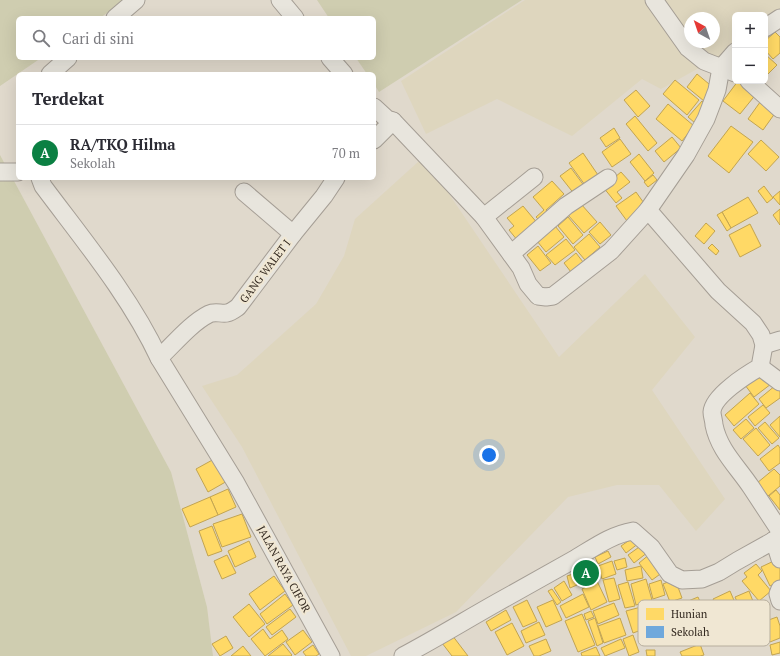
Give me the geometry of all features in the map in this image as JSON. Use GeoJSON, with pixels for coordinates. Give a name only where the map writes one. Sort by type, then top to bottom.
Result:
{"type":"FeatureCollection","features":[{"type":"Feature","properties":{"kind":"street"},"geometry":{"type":"LineString","coordinates":[[117,16],[136,0]]}},
{"type":"Feature","properties":{"kind":"street"},"geometry":{"type":"LineString","coordinates":[[280,0],[293,16]]}},
{"type":"Feature","properties":{"kind":"street"},"geometry":{"type":"LineString","coordinates":[[654,0],[688,48],[704,61],[728,70]]}},
{"type":"Feature","properties":{"kind":"street"},"geometry":{"type":"LineString","coordinates":[[768,26],[780,18]]}},
{"type":"Feature","properties":{"kind":"street"},"geometry":{"type":"LineString","coordinates":[[52,72],[66,60]]}},
{"type":"Feature","properties":{"kind":"street"},"geometry":{"type":"LineString","coordinates":[[332,60],[342,72]]}},
{"type":"Feature","properties":{"kind":"street"},"geometry":{"type":"LineString","coordinates":[[376,109],[387,119],[393,121],[484,217],[521,268],[528,284],[538,296],[546,297],[553,296],[611,251],[648,210],[686,155],[706,119],[717,90],[732,60]]}},
{"type":"Feature","properties":{"kind":"street"},"geometry":{"type":"LineString","coordinates":[[752,84],[780,109]]}},
{"type":"Feature","properties":{"kind":"street"},"geometry":{"type":"LineString","coordinates":[[376,138],[393,121]]}},
{"type":"Feature","properties":{"kind":"street"},"geometry":{"type":"LineString","coordinates":[[0,172],[16,172]]}},
{"type":"Feature","properties":{"kind":"street"},"geometry":{"type":"LineString","coordinates":[[484,217],[534,177]]}},
{"type":"Feature","properties":{"kind":"street"},"geometry":{"type":"LineString","coordinates":[[511,254],[566,206],[608,178]]}},
{"type":"Feature","properties":{"kind":"street","name":"GANG WALET I"},"geometry":{"type":"LineString","coordinates":[[159,358],[193,326],[209,314],[218,312],[232,312],[238,307],[293,234],[324,196],[335,180]]}},
{"type":"Feature","properties":{"kind":"street","name":"JALAN RAYA CIFOR"},"geometry":{"type":"LineString","coordinates":[[39,181],[104,269],[149,337],[159,358],[236,483],[329,655]]}},
{"type":"Feature","properties":{"kind":"street"},"geometry":{"type":"LineString","coordinates":[[244,192],[293,234]]}},
{"type":"Feature","properties":{"kind":"street"},"geometry":{"type":"LineString","coordinates":[[648,210],[718,291],[753,322],[761,335],[764,345],[760,367],[748,374],[718,399],[712,412],[716,434],[724,451],[751,486],[778,530],[780,559]]}},
{"type":"Feature","properties":{"kind":"street"},"geometry":{"type":"LineString","coordinates":[[764,345],[780,340]]}},
{"type":"Feature","properties":{"kind":"street"},"geometry":{"type":"LineString","coordinates":[[760,367],[780,382]]}},
{"type":"Feature","properties":{"kind":"street"},"geometry":{"type":"LineString","coordinates":[[402,656],[455,628],[591,549],[623,533],[633,531],[651,547],[670,574],[682,580],[702,579],[719,572],[737,561],[778,530]]}},
{"type":"Feature","properties":{"kind":"street"},"geometry":{"type":"LineString","coordinates":[[780,589],[778,594],[780,601]]}},
{"type":"Feature","properties":{"kind":"shaded area"},"geometry":{"type":"Polygon","coordinates":[[[0,0],[125,0],[103,16],[16,16],[16,60],[38,60],[20,72],[16,72],[16,75],[0,86],[0,0]]]}},
{"type":"Feature","properties":{"kind":"shaded area"},"geometry":{"type":"Polygon","coordinates":[[[317,0],[522,0],[379,92],[376,87],[376,72],[366,72],[357,60],[376,60],[376,16],[328,16],[317,0]]]}},
{"type":"Feature","properties":{"kind":"shaded area"},"geometry":{"type":"Polygon","coordinates":[[[525,0],[780,0],[780,19],[768,27],[768,12],[732,12],[732,50],[661,89],[642,79],[572,136],[497,99],[426,134],[401,81],[525,0]]]}},
{"type":"Feature","properties":{"kind":"shaded area"},"geometry":{"type":"Polygon","coordinates":[[[429,152],[447,191],[559,357],[645,274],[695,337],[652,390],[725,499],[696,531],[659,485],[617,485],[568,497],[456,612],[366,656],[351,656],[242,447],[202,386],[237,375],[316,304],[344,256],[355,219],[429,152]]]}},
{"type":"Feature","properties":{"kind":"shaded area"},"geometry":{"type":"Polygon","coordinates":[[[0,155],[171,472],[207,607],[213,656],[0,656],[0,155]]]}},
{"type":"Feature","properties":{"kind":"building: Hunian"},"geometry":{"type":"Polygon","coordinates":[[[775,32],[780,37],[780,53],[773,59],[768,53],[768,38],[775,32]]]}},
{"type":"Feature","properties":{"kind":"building: Hunian"},"geometry":{"type":"Polygon","coordinates":[[[768,57],[777,65],[768,74],[768,57]]]}},
{"type":"Feature","properties":{"kind":"building: Hunian"},"geometry":{"type":"Polygon","coordinates":[[[697,74],[715,89],[704,101],[687,87],[697,74]]]}},
{"type":"Feature","properties":{"kind":"building: Hunian"},"geometry":{"type":"Polygon","coordinates":[[[675,80],[699,100],[687,115],[663,94],[675,80]]]}},
{"type":"Feature","properties":{"kind":"building: Hunian"},"geometry":{"type":"Polygon","coordinates":[[[736,84],[746,84],[757,93],[740,114],[723,101],[736,84]]]}},
{"type":"Feature","properties":{"kind":"building: Hunian"},"geometry":{"type":"Polygon","coordinates":[[[636,90],[650,106],[638,117],[624,100],[636,90]]]}},
{"type":"Feature","properties":{"kind":"building: Hunian"},"geometry":{"type":"Polygon","coordinates":[[[763,98],[778,109],[763,130],[748,119],[763,98]]]}},
{"type":"Feature","properties":{"kind":"building: Hunian"},"geometry":{"type":"Polygon","coordinates":[[[702,101],[708,106],[695,123],[688,117],[702,101]]]}},
{"type":"Feature","properties":{"kind":"building: Hunian"},"geometry":{"type":"Polygon","coordinates":[[[668,104],[694,126],[682,141],[656,119],[668,104]]]}},
{"type":"Feature","properties":{"kind":"building: Hunian"},"geometry":{"type":"Polygon","coordinates":[[[635,116],[657,143],[648,151],[626,124],[635,116]]]}},
{"type":"Feature","properties":{"kind":"building: Hunian"},"geometry":{"type":"Polygon","coordinates":[[[731,126],[753,142],[729,173],[708,156],[731,126]]]}},
{"type":"Feature","properties":{"kind":"building: Hunian"},"geometry":{"type":"Polygon","coordinates":[[[614,128],[620,138],[606,147],[600,138],[614,128]]]}},
{"type":"Feature","properties":{"kind":"building: Hunian"},"geometry":{"type":"Polygon","coordinates":[[[672,137],[681,148],[664,162],[655,151],[672,137]]]}},
{"type":"Feature","properties":{"kind":"building: Hunian"},"geometry":{"type":"Polygon","coordinates":[[[620,139],[631,154],[612,167],[602,152],[620,139]]]}},
{"type":"Feature","properties":{"kind":"building: Hunian"},"geometry":{"type":"Polygon","coordinates":[[[761,140],[779,157],[766,171],[748,154],[761,140]]]}},
{"type":"Feature","properties":{"kind":"building: Hunian"},"geometry":{"type":"Polygon","coordinates":[[[583,153],[598,175],[585,185],[569,163],[583,153]]]}},
{"type":"Feature","properties":{"kind":"building: Hunian"},"geometry":{"type":"Polygon","coordinates":[[[639,154],[654,173],[645,181],[630,162],[639,154]]]}},
{"type":"Feature","properties":{"kind":"building: Hunian"},"geometry":{"type":"Polygon","coordinates":[[[571,168],[585,187],[575,195],[560,176],[571,168]]]}},
{"type":"Feature","properties":{"kind":"building: Hunian"},"geometry":{"type":"Polygon","coordinates":[[[621,172],[630,182],[617,192],[622,198],[616,203],[603,187],[621,172]]]}},
{"type":"Feature","properties":{"kind":"building: Hunian"},"geometry":{"type":"Polygon","coordinates":[[[653,175],[657,180],[648,187],[644,182],[653,175]]]}},
{"type":"Feature","properties":{"kind":"building: Hunian"},"geometry":{"type":"Polygon","coordinates":[[[552,181],[564,194],[546,210],[550,215],[541,222],[536,217],[544,210],[533,197],[552,181]]]}},
{"type":"Feature","properties":{"kind":"building: Hunian"},"geometry":{"type":"Polygon","coordinates":[[[764,186],[773,198],[767,203],[758,191],[764,186]]]}},
{"type":"Feature","properties":{"kind":"building: Hunian"},"geometry":{"type":"Polygon","coordinates":[[[780,191],[780,205],[773,197],[780,191]]]}},
{"type":"Feature","properties":{"kind":"building: Hunian"},"geometry":{"type":"Polygon","coordinates":[[[636,192],[646,206],[627,221],[616,206],[636,192]]]}},
{"type":"Feature","properties":{"kind":"building: Hunian"},"geometry":{"type":"Polygon","coordinates":[[[748,197],[758,213],[731,228],[722,212],[748,197]]]}},
{"type":"Feature","properties":{"kind":"building: Hunian"},"geometry":{"type":"Polygon","coordinates":[[[581,204],[597,222],[584,233],[568,215],[581,204]]]}},
{"type":"Feature","properties":{"kind":"building: Hunian"},"geometry":{"type":"Polygon","coordinates":[[[523,206],[538,224],[518,241],[509,230],[514,226],[507,218],[523,206]]]}},
{"type":"Feature","properties":{"kind":"building: Hunian"},"geometry":{"type":"Polygon","coordinates":[[[780,209],[780,225],[773,215],[780,209]]]}},
{"type":"Feature","properties":{"kind":"building: Hunian"},"geometry":{"type":"Polygon","coordinates":[[[722,212],[731,228],[727,231],[717,215],[722,212]]]}},
{"type":"Feature","properties":{"kind":"building: Hunian"},"geometry":{"type":"Polygon","coordinates":[[[568,217],[583,235],[573,244],[558,226],[568,217]]]}},
{"type":"Feature","properties":{"kind":"building: Hunian"},"geometry":{"type":"Polygon","coordinates":[[[600,222],[611,235],[600,244],[589,232],[600,222]]]}},
{"type":"Feature","properties":{"kind":"building: Hunian"},"geometry":{"type":"Polygon","coordinates":[[[706,223],[715,231],[704,244],[695,236],[706,223]]]}},
{"type":"Feature","properties":{"kind":"building: Hunian"},"geometry":{"type":"Polygon","coordinates":[[[750,224],[761,246],[740,257],[729,235],[750,224]]]}},
{"type":"Feature","properties":{"kind":"building: Hunian"},"geometry":{"type":"Polygon","coordinates":[[[555,226],[564,237],[546,252],[537,241],[555,226]]]}},
{"type":"Feature","properties":{"kind":"building: Hunian"},"geometry":{"type":"Polygon","coordinates":[[[589,234],[600,247],[585,260],[574,247],[589,234]]]}},
{"type":"Feature","properties":{"kind":"building: Hunian"},"geometry":{"type":"Polygon","coordinates":[[[566,239],[575,250],[555,265],[546,255],[566,239]]]}},
{"type":"Feature","properties":{"kind":"building: Hunian"},"geometry":{"type":"Polygon","coordinates":[[[712,244],[719,251],[716,255],[708,248],[712,244]]]}},
{"type":"Feature","properties":{"kind":"building: Hunian"},"geometry":{"type":"Polygon","coordinates":[[[538,246],[551,263],[540,271],[527,255],[538,246]]]}},
{"type":"Feature","properties":{"kind":"building: Hunian"},"geometry":{"type":"Polygon","coordinates":[[[576,253],[583,262],[571,272],[564,263],[576,253]]]}},
{"type":"Feature","properties":{"kind":"building: Hunian"},"geometry":{"type":"Polygon","coordinates":[[[762,372],[771,384],[754,397],[745,385],[762,372]]]}},
{"type":"Feature","properties":{"kind":"building: Hunian"},"geometry":{"type":"Polygon","coordinates":[[[776,385],[780,390],[780,398],[766,408],[759,399],[776,385]]]}},
{"type":"Feature","properties":{"kind":"building: Hunian"},"geometry":{"type":"Polygon","coordinates":[[[750,393],[759,404],[734,426],[725,415],[750,393]]]}},
{"type":"Feature","properties":{"kind":"building: Hunian"},"geometry":{"type":"Polygon","coordinates":[[[763,405],[770,413],[755,426],[748,417],[763,405]]]}},
{"type":"Feature","properties":{"kind":"building: Hunian"},"geometry":{"type":"Polygon","coordinates":[[[780,416],[780,437],[770,425],[780,416]]]}},
{"type":"Feature","properties":{"kind":"building: Hunian"},"geometry":{"type":"Polygon","coordinates":[[[746,419],[754,428],[741,439],[733,430],[746,419]]]}},
{"type":"Feature","properties":{"kind":"building: Hunian"},"geometry":{"type":"Polygon","coordinates":[[[765,422],[779,438],[772,444],[758,428],[765,422]]]}},
{"type":"Feature","properties":{"kind":"building: Hunian"},"geometry":{"type":"Polygon","coordinates":[[[756,428],[770,445],[758,456],[743,439],[756,428]]]}},
{"type":"Feature","properties":{"kind":"building: Hunian"},"geometry":{"type":"Polygon","coordinates":[[[778,445],[780,448],[780,463],[769,471],[760,459],[778,445]]]}},
{"type":"Feature","properties":{"kind":"building: Hunian"},"geometry":{"type":"Polygon","coordinates":[[[216,458],[229,480],[208,492],[196,469],[216,458]]]}},
{"type":"Feature","properties":{"kind":"building: Hunian"},"geometry":{"type":"Polygon","coordinates":[[[774,469],[780,475],[780,486],[768,496],[757,483],[774,469]]]}},
{"type":"Feature","properties":{"kind":"building: Hunian"},"geometry":{"type":"Polygon","coordinates":[[[228,489],[236,507],[218,515],[210,497],[228,489]]]}},
{"type":"Feature","properties":{"kind":"building: Hunian"},"geometry":{"type":"Polygon","coordinates":[[[776,490],[780,495],[780,510],[769,496],[776,490]]]}},
{"type":"Feature","properties":{"kind":"building: Hunian"},"geometry":{"type":"Polygon","coordinates":[[[210,497],[218,515],[190,527],[182,509],[210,497]]]}},
{"type":"Feature","properties":{"kind":"building: Hunian"},"geometry":{"type":"Polygon","coordinates":[[[242,514],[251,537],[222,547],[213,524],[242,514]]]}},
{"type":"Feature","properties":{"kind":"building: Hunian"},"geometry":{"type":"Polygon","coordinates":[[[212,526],[222,551],[208,556],[199,531],[212,526]]]}},
{"type":"Feature","properties":{"kind":"building: Hunian"},"geometry":{"type":"Polygon","coordinates":[[[634,537],[639,543],[626,553],[621,546],[634,537]]]}},
{"type":"Feature","properties":{"kind":"building: Hunian"},"geometry":{"type":"Polygon","coordinates":[[[249,541],[256,557],[235,567],[228,551],[249,541]]]}},
{"type":"Feature","properties":{"kind":"building: Hunian"},"geometry":{"type":"Polygon","coordinates":[[[642,545],[648,552],[634,563],[628,555],[642,545]]]}},
{"type":"Feature","properties":{"kind":"building: Hunian"},"geometry":{"type":"Polygon","coordinates":[[[608,551],[611,557],[598,564],[595,557],[608,551]]]}},
{"type":"Feature","properties":{"kind":"building: Hunian"},"geometry":{"type":"Polygon","coordinates":[[[650,554],[663,572],[652,580],[639,563],[650,554]]]}},
{"type":"Feature","properties":{"kind":"building: Hunian"},"geometry":{"type":"Polygon","coordinates":[[[227,555],[236,573],[222,579],[214,561],[227,555]]]}},
{"type":"Feature","properties":{"kind":"building: Hunian"},"geometry":{"type":"Polygon","coordinates":[[[625,558],[627,567],[617,570],[614,561],[625,558]]]}},
{"type":"Feature","properties":{"kind":"building: Hunian"},"geometry":{"type":"Polygon","coordinates":[[[776,560],[780,568],[780,581],[770,586],[761,567],[776,560]]]}},
{"type":"Feature","properties":{"kind":"building: Hunian"},"geometry":{"type":"Polygon","coordinates":[[[612,561],[616,574],[602,579],[598,566],[612,561]]]}},
{"type":"Feature","properties":{"kind":"building: Hunian"},"geometry":{"type":"Polygon","coordinates":[[[756,564],[762,571],[758,575],[771,591],[758,600],[742,581],[747,577],[744,573],[756,564]]]}},
{"type":"Feature","properties":{"kind":"building: Hunian"},"geometry":{"type":"Polygon","coordinates":[[[641,566],[643,578],[627,581],[625,570],[641,566]]]}},
{"type":"Feature","properties":{"kind":"building: Hunian"},"geometry":{"type":"Polygon","coordinates":[[[573,574],[577,585],[570,588],[567,576],[573,574]]]}},
{"type":"Feature","properties":{"kind":"building: Hunian"},"geometry":{"type":"Polygon","coordinates":[[[274,576],[285,591],[260,610],[249,594],[274,576]]]}},
{"type":"Feature","properties":{"kind":"building: Hunian"},"geometry":{"type":"Polygon","coordinates":[[[614,578],[620,599],[609,602],[603,580],[614,578]]]}},
{"type":"Feature","properties":{"kind":"building: Hunian"},"geometry":{"type":"Polygon","coordinates":[[[646,579],[652,600],[638,600],[638,604],[636,605],[631,584],[646,579]]]}},
{"type":"Feature","properties":{"kind":"building: Hunian"},"geometry":{"type":"Polygon","coordinates":[[[675,579],[682,598],[669,600],[663,584],[675,579]]]}},
{"type":"Feature","properties":{"kind":"building: Hunian"},"geometry":{"type":"Polygon","coordinates":[[[661,580],[665,595],[653,599],[649,584],[661,580]]]}},
{"type":"Feature","properties":{"kind":"building: Hunian"},"geometry":{"type":"Polygon","coordinates":[[[564,581],[572,595],[562,601],[554,588],[564,581]]]}},
{"type":"Feature","properties":{"kind":"building: Hunian"},"geometry":{"type":"Polygon","coordinates":[[[597,581],[607,602],[591,610],[582,589],[597,581]]]}},
{"type":"Feature","properties":{"kind":"building: Hunian"},"geometry":{"type":"Polygon","coordinates":[[[628,582],[635,606],[625,608],[618,585],[628,582]]]}},
{"type":"Feature","properties":{"kind":"building: Hunian"},"geometry":{"type":"Polygon","coordinates":[[[552,589],[561,602],[557,605],[548,591],[552,589]]]}},
{"type":"Feature","properties":{"kind":"building: Hunian"},"geometry":{"type":"Polygon","coordinates":[[[730,591],[734,600],[713,600],[730,591]]]}},
{"type":"Feature","properties":{"kind":"building: Hunian"},"geometry":{"type":"Polygon","coordinates":[[[749,591],[752,600],[736,600],[735,597],[749,591]]]}},
{"type":"Feature","properties":{"kind":"building: Hunian"},"geometry":{"type":"Polygon","coordinates":[[[285,594],[293,605],[267,624],[260,614],[285,594]]]}},
{"type":"Feature","properties":{"kind":"building: Hunian"},"geometry":{"type":"Polygon","coordinates":[[[583,594],[589,607],[566,618],[560,606],[583,594]]]}},
{"type":"Feature","properties":{"kind":"building: Hunian"},"geometry":{"type":"Polygon","coordinates":[[[698,597],[699,600],[691,600],[698,597]]]}},
{"type":"Feature","properties":{"kind":"building: Hunian"},"geometry":{"type":"Polygon","coordinates":[[[527,600],[537,621],[523,627],[513,607],[527,600]]]}},
{"type":"Feature","properties":{"kind":"building: Hunian"},"geometry":{"type":"Polygon","coordinates":[[[553,600],[562,620],[546,627],[537,607],[553,600]]]}},
{"type":"Feature","properties":{"kind":"building: Hunian"},"geometry":{"type":"Polygon","coordinates":[[[614,603],[619,615],[598,624],[593,611],[614,603]]]}},
{"type":"Feature","properties":{"kind":"building: Hunian"},"geometry":{"type":"Polygon","coordinates":[[[249,604],[265,624],[249,637],[233,617],[249,604]]]}},
{"type":"Feature","properties":{"kind":"building: Hunian"},"geometry":{"type":"Polygon","coordinates":[[[638,608],[638,631],[633,633],[626,611],[638,608]]]}},
{"type":"Feature","properties":{"kind":"building: Hunian"},"geometry":{"type":"Polygon","coordinates":[[[290,609],[296,617],[272,635],[266,627],[290,609]]]}},
{"type":"Feature","properties":{"kind":"building: Hunian"},"geometry":{"type":"Polygon","coordinates":[[[506,610],[511,620],[491,631],[486,622],[506,610]]]}},
{"type":"Feature","properties":{"kind":"building: Hunian"},"geometry":{"type":"Polygon","coordinates":[[[591,611],[594,617],[586,620],[584,614],[591,611]]]}},
{"type":"Feature","properties":{"kind":"building: Hunian"},"geometry":{"type":"Polygon","coordinates":[[[582,614],[595,645],[578,652],[565,621],[582,614]]]}},
{"type":"Feature","properties":{"kind":"building: Hunian"},"geometry":{"type":"Polygon","coordinates":[[[777,617],[780,626],[780,638],[770,642],[770,620],[777,617]]]}},
{"type":"Feature","properties":{"kind":"building: Hunian"},"geometry":{"type":"Polygon","coordinates":[[[595,618],[603,643],[597,646],[588,621],[595,618]]]}},
{"type":"Feature","properties":{"kind":"building: Hunian"},"geometry":{"type":"Polygon","coordinates":[[[620,618],[626,635],[604,643],[598,626],[620,618]]]}},
{"type":"Feature","properties":{"kind":"building: Hunian"},"geometry":{"type":"Polygon","coordinates":[[[539,622],[545,635],[526,643],[521,631],[539,622]]]}},
{"type":"Feature","properties":{"kind":"building: Hunian"},"geometry":{"type":"Polygon","coordinates":[[[512,623],[524,646],[507,655],[495,632],[512,623]]]}},
{"type":"Feature","properties":{"kind":"building: Hunian"},"geometry":{"type":"Polygon","coordinates":[[[263,629],[270,639],[282,630],[288,639],[265,656],[251,639],[263,629]]]}},
{"type":"Feature","properties":{"kind":"building: Hunian"},"geometry":{"type":"Polygon","coordinates":[[[303,630],[312,642],[295,655],[286,642],[303,630]]]}},
{"type":"Feature","properties":{"kind":"building: Hunian"},"geometry":{"type":"Polygon","coordinates":[[[452,635],[468,656],[452,656],[442,643],[452,635]]]}},
{"type":"Feature","properties":{"kind":"building: Hunian"},"geometry":{"type":"Polygon","coordinates":[[[633,635],[639,652],[629,656],[623,639],[633,635]]]}},
{"type":"Feature","properties":{"kind":"building: Hunian"},"geometry":{"type":"Polygon","coordinates":[[[226,636],[233,648],[220,656],[212,644],[226,636]]]}},
{"type":"Feature","properties":{"kind":"building: Hunian"},"geometry":{"type":"Polygon","coordinates":[[[546,639],[551,651],[539,656],[534,656],[529,646],[546,639]]]}},
{"type":"Feature","properties":{"kind":"building: Hunian"},"geometry":{"type":"Polygon","coordinates":[[[621,639],[625,648],[605,656],[601,648],[621,639]]]}},
{"type":"Feature","properties":{"kind":"building: Hunian"},"geometry":{"type":"Polygon","coordinates":[[[780,642],[780,653],[772,655],[770,645],[780,642]]]}},
{"type":"Feature","properties":{"kind":"building: Hunian"},"geometry":{"type":"Polygon","coordinates":[[[283,644],[292,655],[291,656],[268,656],[283,644]]]}},
{"type":"Feature","properties":{"kind":"building: Hunian"},"geometry":{"type":"Polygon","coordinates":[[[313,645],[319,654],[316,656],[306,656],[303,652],[313,645]]]}},
{"type":"Feature","properties":{"kind":"building: Hunian"},"geometry":{"type":"Polygon","coordinates":[[[243,646],[251,656],[231,656],[243,646]]]}},
{"type":"Feature","properties":{"kind":"building: Hunian"},"geometry":{"type":"Polygon","coordinates":[[[695,646],[701,646],[704,655],[682,656],[680,652],[695,646]]]}},
{"type":"Feature","properties":{"kind":"building: Hunian"},"geometry":{"type":"Polygon","coordinates":[[[596,647],[600,656],[582,656],[581,653],[596,647]]]}},
{"type":"Feature","properties":{"kind":"building: Hunian"},"geometry":{"type":"Polygon","coordinates":[[[646,650],[655,650],[655,656],[647,656],[646,650]]]}},
{"type":"Feature","properties":{"kind":"building: Sekolah"},"geometry":{"type":"Polygon","coordinates":[[[593,561],[599,578],[580,585],[574,568],[593,561]]]}},
{"type":"Feature","properties":{"kind":"place","name":"RA/TKQ Hilma"},"geometry":{"type":"Point","coordinates":[586,573]}}]}
